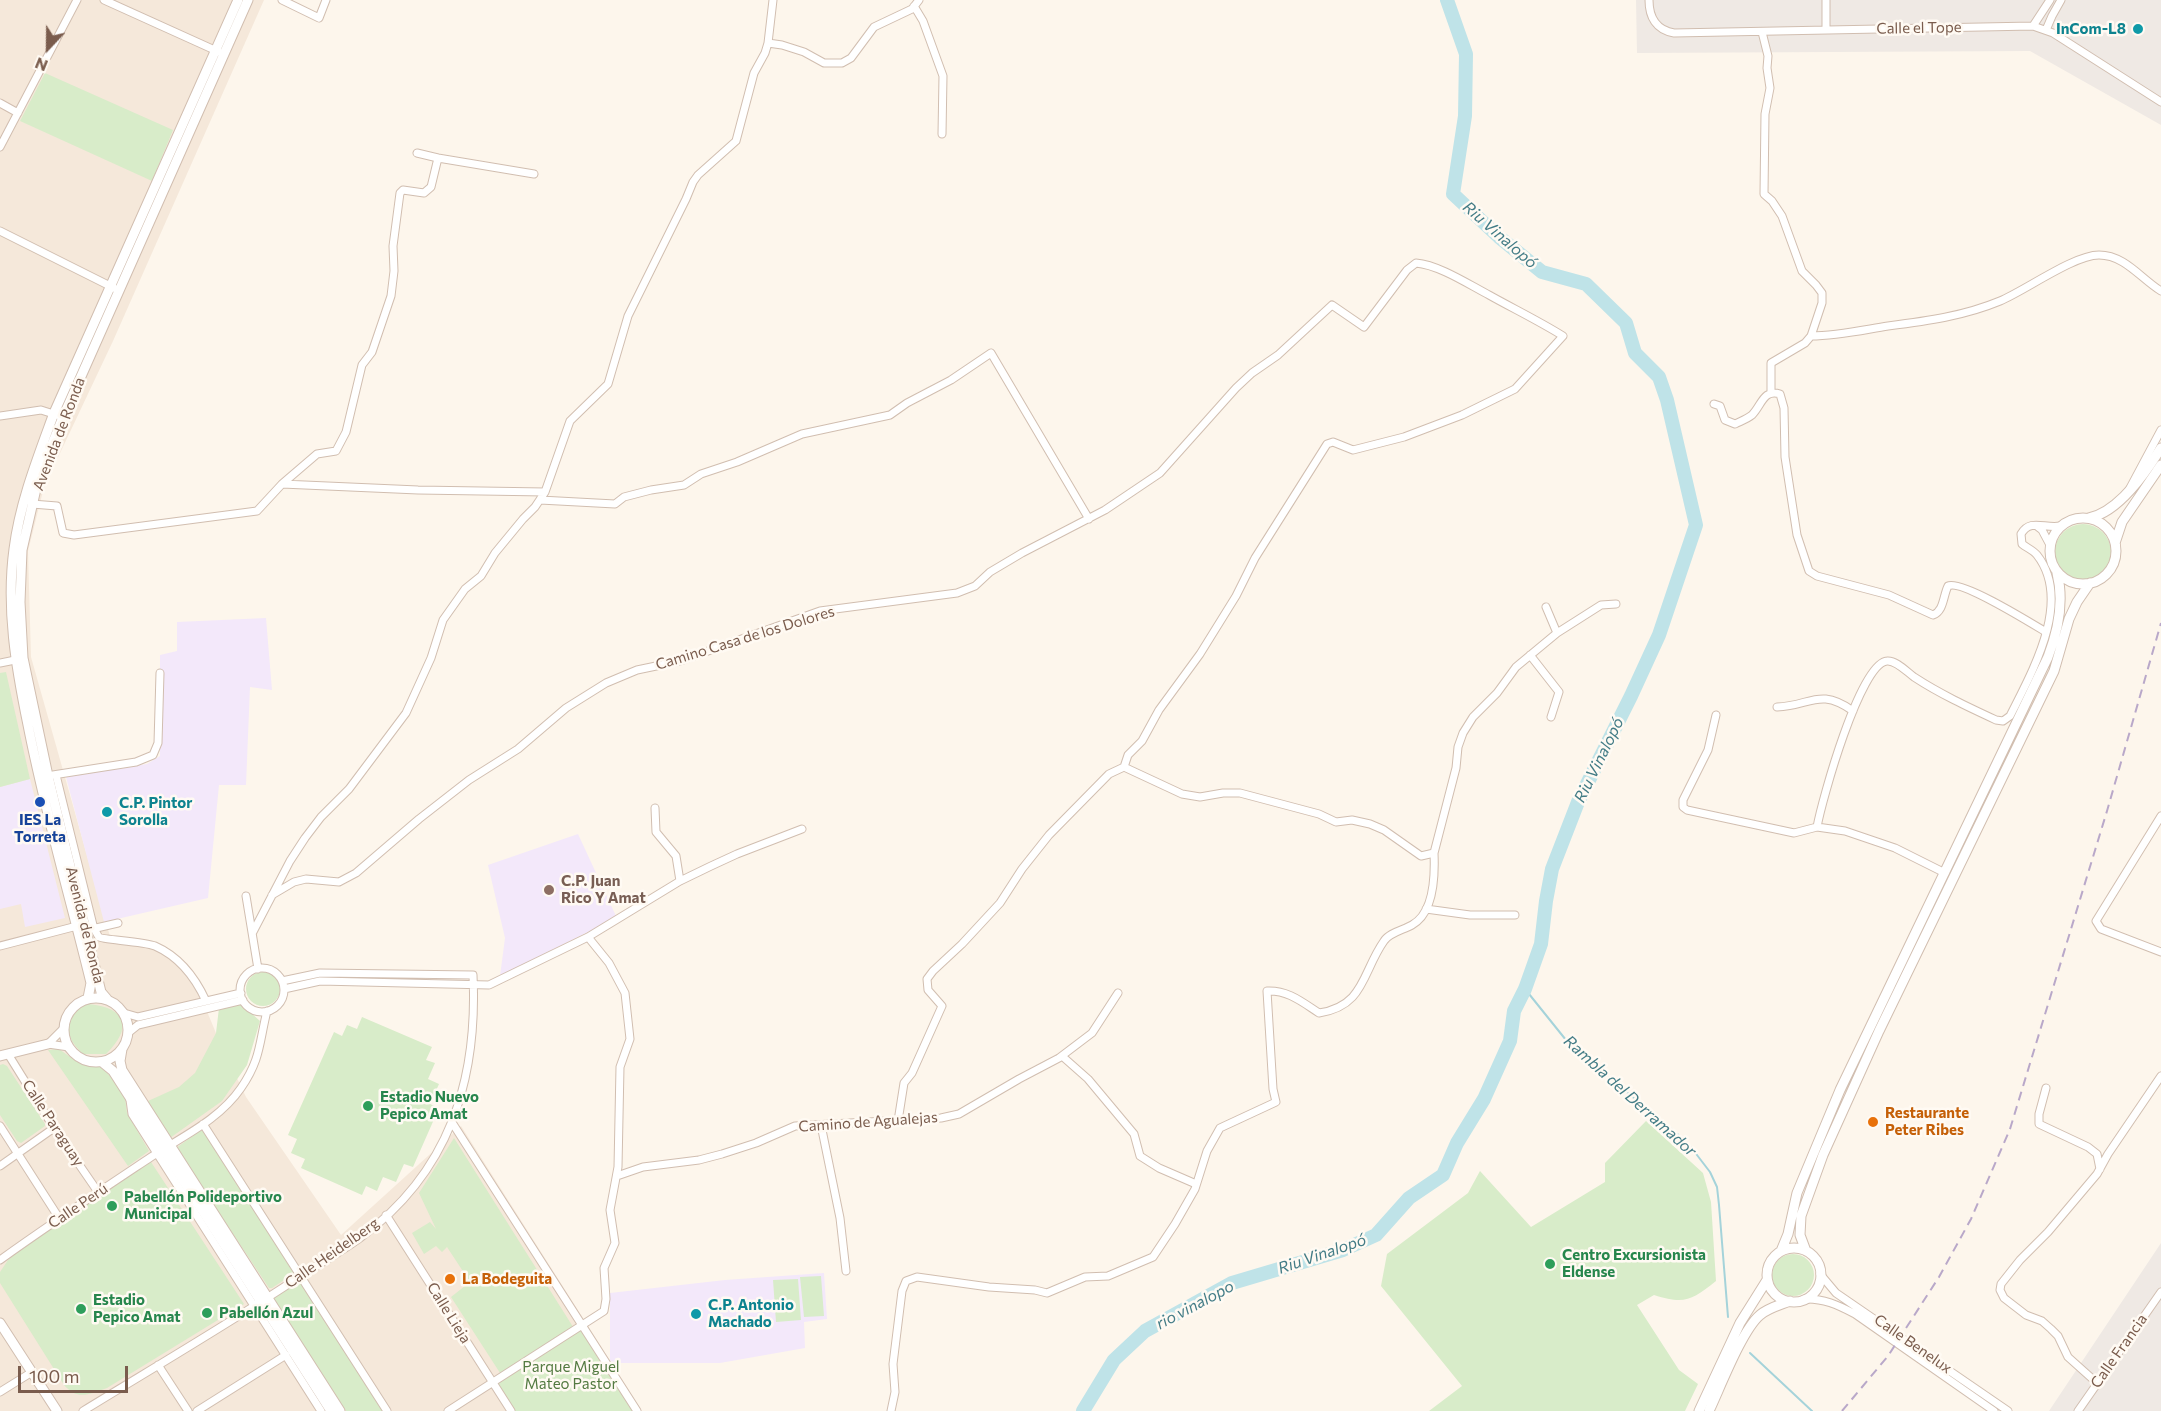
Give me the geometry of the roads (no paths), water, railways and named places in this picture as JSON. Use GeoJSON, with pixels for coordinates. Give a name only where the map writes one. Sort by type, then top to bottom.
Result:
{"type":"FeatureCollection","features":[{"type":"Feature","properties":{"kind":"street"},"geometry":{"type":"LineString","coordinates":[[0,147],[77,0]]}},
{"type":"Feature","properties":{"kind":"street"},"geometry":{"type":"LineString","coordinates":[[104,0],[219,53]]}},
{"type":"Feature","properties":{"kind":"street","name":"Avenida de Ronda"},"geometry":{"type":"LineString","coordinates":[[88,998],[91,982],[38,774],[19,659],[11,602],[14,549],[29,482],[219,53],[238,0]]}},
{"type":"Feature","properties":{"kind":"street","name":"Avenida de Ronda"},"geometry":{"type":"LineString","coordinates":[[219,53],[248,0]]}},
{"type":"Feature","properties":{"kind":"street"},"geometry":{"type":"LineString","coordinates":[[282,0],[319,18],[326,0]]}},
{"type":"Feature","properties":{"kind":"street"},"geometry":{"type":"LineString","coordinates":[[253,932],[290,861],[321,817],[349,789],[385,738],[406,713],[431,658],[443,620],[465,590],[481,576],[495,553],[545,492],[570,421],[608,384],[628,316],[693,182],[736,141],[754,74],[768,43],[773,0]]}},
{"type":"Feature","properties":{"kind":"street","name":"Calle el Tope"},"geometry":{"type":"LineString","coordinates":[[1649,0],[1651,17],[1658,27],[1674,33],[2033,26],[2046,30],[2161,102]]}},
{"type":"Feature","properties":{"kind":"street"},"geometry":{"type":"LineString","coordinates":[[1826,0],[1826,30]]}},
{"type":"Feature","properties":{"kind":"street"},"geometry":{"type":"LineString","coordinates":[[2033,26],[2050,0]]}},
{"type":"Feature","properties":{"kind":"street"},"geometry":{"type":"LineString","coordinates":[[2046,30],[2061,0]]}},
{"type":"Feature","properties":{"kind":"street"},"geometry":{"type":"LineString","coordinates":[[768,43],[804,52],[824,63],[842,63],[851,58],[874,27],[912,9],[917,3]]}},
{"type":"Feature","properties":{"kind":"street"},"geometry":{"type":"LineString","coordinates":[[917,3],[944,76],[942,134]]}},
{"type":"Feature","properties":{"kind":"street"},"geometry":{"type":"LineString","coordinates":[[1762,32],[1768,57],[1770,88],[1765,114],[1764,194],[1782,216],[1802,271],[1822,293],[1822,303],[1811,336],[1805,343],[1771,363],[1771,392]]}},
{"type":"Feature","properties":{"kind":"street"},"geometry":{"type":"LineString","coordinates":[[0,103],[18,112]]}},
{"type":"Feature","properties":{"kind":"street"},"geometry":{"type":"LineString","coordinates":[[417,153],[534,174]]}},
{"type":"Feature","properties":{"kind":"street"},"geometry":{"type":"LineString","coordinates":[[32,504],[57,506],[63,533],[74,535],[257,511],[282,484],[317,454],[336,451],[346,432],[362,365],[372,351],[391,296],[394,271],[393,246],[400,193],[403,190],[424,193],[428,191],[438,158]]}},
{"type":"Feature","properties":{"kind":"street"},"geometry":{"type":"LineString","coordinates":[[0,231],[115,288]]}},
{"type":"Feature","properties":{"kind":"street"},"geometry":{"type":"LineString","coordinates":[[1811,336],[1917,323],[1976,311],[2090,255],[2109,256],[2122,262],[2139,272],[2148,283],[2161,291]]}},
{"type":"Feature","properties":{"kind":"street","name":"Camino Casa de los Dolores"},"geometry":{"type":"LineString","coordinates":[[272,896],[294,882],[306,879],[339,882],[356,873],[460,787],[518,749],[566,708],[606,683],[637,670],[680,661],[820,611],[957,593],[975,586],[990,572],[1089,519],[1160,473],[1236,388],[1252,373],[1278,355],[1332,304],[1364,327],[1407,270],[1416,263],[1425,264],[1469,285],[1529,315],[1563,336],[1515,389],[1462,415],[1404,437],[1353,450],[1333,442],[1327,444],[1255,558],[1236,596],[1200,654],[1159,710],[1142,741],[1128,755],[1124,766]]}},
{"type":"Feature","properties":{"kind":"street"},"geometry":{"type":"LineString","coordinates":[[540,500],[615,504],[624,497],[684,485],[701,474],[802,434],[890,414],[951,381],[991,353],[1089,519]]}},
{"type":"Feature","properties":{"kind":"street"},"geometry":{"type":"LineString","coordinates":[[1714,404],[1720,406],[1725,420],[1735,424],[1754,413],[1766,394],[1771,392],[1780,394],[1788,485],[1794,508],[1797,535],[1809,571],[1817,576],[1889,595],[1933,615],[1938,613],[1948,586],[1956,584],[2046,632]]}},
{"type":"Feature","properties":{"kind":"street"},"geometry":{"type":"LineString","coordinates":[[0,417],[41,410],[59,415]]}},
{"type":"Feature","properties":{"kind":"street","name":"Avenida de Ronda"},"geometry":{"type":"LineString","coordinates":[[59,415],[38,480],[22,550],[19,659],[52,776],[90,930],[101,992],[107,999]]}},
{"type":"Feature","properties":{"kind":"street"},"geometry":{"type":"LineString","coordinates":[[2129,491],[2133,479],[2161,430]]}},
{"type":"Feature","properties":{"kind":"street"},"geometry":{"type":"LineString","coordinates":[[1816,827],[1852,711],[1866,681],[1878,665],[1886,660],[1894,662],[1939,693],[1996,720],[2003,721],[2010,716],[2043,646],[2051,602],[2051,585],[2039,557],[2022,544],[2020,537],[2027,526],[2036,525],[2048,528],[2060,526],[2073,519],[2096,516],[2129,491],[2161,448]]}},
{"type":"Feature","properties":{"kind":"street"},"geometry":{"type":"LineString","coordinates":[[2057,573],[2076,584],[2090,584],[2102,578],[2111,568],[2115,556],[2115,543],[2122,522],[2161,465]]}},
{"type":"Feature","properties":{"kind":"street"},"geometry":{"type":"LineString","coordinates":[[282,484],[418,490],[545,492]]}},
{"type":"Feature","properties":{"kind":"street"},"geometry":{"type":"LineString","coordinates":[[2087,518],[2108,529],[2115,543]]}},
{"type":"Feature","properties":{"kind":"street"},"geometry":{"type":"LineString","coordinates":[[2036,525],[2042,530],[2050,545]]}},
{"type":"Feature","properties":{"kind":"street"},"geometry":{"type":"LineString","coordinates":[[1699,1411],[1744,1315],[1767,1280],[1771,1260],[1781,1251],[1788,1234],[1797,1193],[1817,1140],[2048,657],[2060,603],[2060,584],[2050,560],[2050,545],[2060,526]]}},
{"type":"Feature","properties":{"kind":"street"},"geometry":{"type":"LineString","coordinates":[[1806,1251],[1800,1235],[1801,1216],[1822,1155],[2054,671],[2074,609],[2090,584]]}},
{"type":"Feature","properties":{"kind":"street"},"geometry":{"type":"LineString","coordinates":[[891,1411],[895,1392],[893,1364],[902,1291],[906,1281],[917,1276],[1047,1293],[1085,1277],[1108,1276],[1153,1257],[1175,1224],[1196,1184],[1207,1151],[1220,1128],[1276,1102],[1273,1089],[1267,991],[1290,995],[1319,1013],[1334,1011],[1353,998],[1363,985],[1378,950],[1386,938],[1415,923],[1426,909],[1434,881],[1434,853],[1463,733],[1473,717],[1497,693],[1515,667],[1557,633],[1601,606],[1616,604]]}},
{"type":"Feature","properties":{"kind":"street"},"geometry":{"type":"LineString","coordinates":[[1546,607],[1557,633]]}},
{"type":"Feature","properties":{"kind":"street"},"geometry":{"type":"LineString","coordinates":[[1530,655],[1559,692],[1551,717]]}},
{"type":"Feature","properties":{"kind":"street"},"geometry":{"type":"LineString","coordinates":[[0,663],[19,659]]}},
{"type":"Feature","properties":{"kind":"street"},"geometry":{"type":"LineString","coordinates":[[52,776],[136,762],[153,755],[158,743],[160,673]]}},
{"type":"Feature","properties":{"kind":"street"},"geometry":{"type":"LineString","coordinates":[[1777,707],[1794,706],[1817,698],[1835,701],[1852,711]]}},
{"type":"Feature","properties":{"kind":"street"},"geometry":{"type":"LineString","coordinates":[[1716,716],[1708,750],[1683,800],[1683,807],[1687,810],[1794,832],[1816,827],[1845,831],[1895,848],[1945,873]]}},
{"type":"Feature","properties":{"kind":"street"},"geometry":{"type":"LineString","coordinates":[[898,1121],[904,1083],[912,1073],[942,1006],[928,990],[927,979],[1000,903],[1022,869],[1049,835],[1109,774],[1124,766],[1182,794],[1200,797],[1240,793],[1319,814],[1336,822],[1352,820],[1370,824],[1384,830],[1421,856],[1434,853]]}},
{"type":"Feature","properties":{"kind":"street"},"geometry":{"type":"LineString","coordinates":[[655,808],[656,832],[676,856],[680,881]]}},
{"type":"Feature","properties":{"kind":"street"},"geometry":{"type":"LineString","coordinates":[[2161,816],[2096,921],[2101,929],[2161,952]]}},
{"type":"Feature","properties":{"kind":"street"},"geometry":{"type":"LineString","coordinates":[[284,989],[320,981],[489,985],[588,937],[680,881],[737,854],[802,829]]}},
{"type":"Feature","properties":{"kind":"street"},"geometry":{"type":"LineString","coordinates":[[246,896],[258,969]]}},
{"type":"Feature","properties":{"kind":"street"},"geometry":{"type":"LineString","coordinates":[[1426,909],[1470,915],[1515,915]]}},
{"type":"Feature","properties":{"kind":"street"},"geometry":{"type":"LineString","coordinates":[[90,930],[118,922]]}},
{"type":"Feature","properties":{"kind":"street"},"geometry":{"type":"LineString","coordinates":[[0,946],[77,926]]}},
{"type":"Feature","properties":{"kind":"street"},"geometry":{"type":"LineString","coordinates":[[90,930],[101,938],[139,941],[156,947],[174,958],[194,976],[206,1001]]}},
{"type":"Feature","properties":{"kind":"street"},"geometry":{"type":"LineString","coordinates":[[448,1411],[604,1311],[606,1299],[604,1268],[615,1243],[610,1210],[617,1176],[620,1067],[630,1039],[625,993],[609,963],[588,937]]}},
{"type":"Feature","properties":{"kind":"street"},"geometry":{"type":"LineString","coordinates":[[258,969],[272,971],[282,981],[284,989],[281,1002],[267,1011],[252,1010],[242,996],[243,980],[252,971],[258,969]]}},
{"type":"Feature","properties":{"kind":"street","name":"Calle Heidelberg"},"geometry":{"type":"LineString","coordinates":[[82,1411],[361,1237],[406,1196],[429,1167],[453,1124],[466,1081],[473,1034],[473,975],[320,973],[282,981]]}},
{"type":"Feature","properties":{"kind":"street","name":"Camino de Agualejas"},"geometry":{"type":"LineString","coordinates":[[617,1176],[643,1167],[699,1160],[722,1154],[756,1143],[795,1126],[943,1118],[959,1114],[1062,1056],[1092,1033],[1118,993]]}},
{"type":"Feature","properties":{"kind":"street"},"geometry":{"type":"LineString","coordinates":[[124,1013],[138,1017],[206,1001],[242,996]]}},
{"type":"Feature","properties":{"kind":"street"},"geometry":{"type":"LineString","coordinates":[[128,1033],[138,1025],[242,996]]}},
{"type":"Feature","properties":{"kind":"street"},"geometry":{"type":"LineString","coordinates":[[122,1048],[117,1055],[102,1062],[87,1061],[73,1053],[64,1038],[63,1028],[71,1009],[78,1002],[88,998],[107,999],[124,1013],[128,1023],[128,1033],[122,1048],[120,1061],[122,1070],[163,1150]]}},
{"type":"Feature","properties":{"kind":"street","name":"Calle Perú"},"geometry":{"type":"LineString","coordinates":[[0,1260],[227,1106],[250,1074],[261,1047],[267,1011]]}},
{"type":"Feature","properties":{"kind":"street"},"geometry":{"type":"LineString","coordinates":[[48,1044],[63,1028]]}},
{"type":"Feature","properties":{"kind":"street"},"geometry":{"type":"LineString","coordinates":[[4,1055],[48,1044],[69,1047]]}},
{"type":"Feature","properties":{"kind":"street","name":"Calle Paraguay"},"geometry":{"type":"LineString","coordinates":[[4,1055],[98,1192]]}},
{"type":"Feature","properties":{"kind":"street"},"geometry":{"type":"LineString","coordinates":[[1062,1056],[1088,1080],[1134,1134],[1140,1156],[1159,1168],[1196,1184]]}},
{"type":"Feature","properties":{"kind":"street"},"geometry":{"type":"LineString","coordinates":[[102,1062],[113,1071],[331,1411]]}},
{"type":"Feature","properties":{"kind":"street"},"geometry":{"type":"LineString","coordinates":[[2097,1383],[2068,1357],[2058,1336],[2051,1329],[2042,1321],[2026,1315],[2004,1298],[2000,1290],[2001,1284],[2100,1169],[2161,1076]]}},
{"type":"Feature","properties":{"kind":"street"},"geometry":{"type":"LineString","coordinates":[[2046,1089],[2039,1114],[2039,1125],[2088,1147],[2097,1154],[2100,1169]]}},
{"type":"Feature","properties":{"kind":"street"},"geometry":{"type":"LineString","coordinates":[[203,1124],[387,1411]]}},
{"type":"Feature","properties":{"kind":"street"},"geometry":{"type":"LineString","coordinates":[[453,1124],[637,1411]]}},
{"type":"Feature","properties":{"kind":"street"},"geometry":{"type":"LineString","coordinates":[[821,1125],[840,1218],[846,1271]]}},
{"type":"Feature","properties":{"kind":"street"},"geometry":{"type":"LineString","coordinates":[[0,1126],[59,1218]]}},
{"type":"Feature","properties":{"kind":"street"},"geometry":{"type":"LineString","coordinates":[[0,1166],[54,1128]]}},
{"type":"Feature","properties":{"kind":"street","name":"Calle Lieja"},"geometry":{"type":"LineString","coordinates":[[386,1215],[511,1411]]}},
{"type":"Feature","properties":{"kind":"street"},"geometry":{"type":"LineString","coordinates":[[1709,1411],[1739,1348],[1755,1321],[1768,1310],[1790,1301],[1804,1299],[1818,1287],[1820,1274],[1815,1258],[1806,1251],[1794,1248],[1781,1251]]}},
{"type":"Feature","properties":{"kind":"street","name":"Calle Benelux"},"geometry":{"type":"LineString","coordinates":[[1820,1274],[1836,1293],[2008,1411]]}},
{"type":"Feature","properties":{"kind":"street"},"geometry":{"type":"LineString","coordinates":[[1767,1280],[1775,1294],[1790,1301]]}},
{"type":"Feature","properties":{"kind":"street","name":"Calle Francia"},"geometry":{"type":"LineString","coordinates":[[2078,1411],[2161,1292]]}},
{"type":"Feature","properties":{"kind":"street","name":"Calle Benelux"},"geometry":{"type":"LineString","coordinates":[[1804,1299],[1822,1300],[1855,1314],[1994,1411]]}},
{"type":"Feature","properties":{"kind":"street"},"geometry":{"type":"LineString","coordinates":[[260,1302],[286,1355],[320,1409],[311,1411]]}},
{"type":"Feature","properties":{"kind":"street"},"geometry":{"type":"LineString","coordinates":[[260,1302],[340,1411]]}},
{"type":"Feature","properties":{"kind":"street"},"geometry":{"type":"LineString","coordinates":[[0,1323],[57,1411]]}},
{"type":"Feature","properties":{"kind":"street"},"geometry":{"type":"LineString","coordinates":[[197,1411],[286,1355]]}},
{"type":"Feature","properties":{"kind":"street"},"geometry":{"type":"LineString","coordinates":[[158,1365],[188,1411]]}},
{"type":"Feature","properties":{"kind":"street"},"geometry":{"type":"LineString","coordinates":[[0,1392],[32,1372]]}},
{"type":"Feature","properties":{"kind":"waterway","name":"Riu Vinalopó"},"geometry":{"type":"LineString","coordinates":[[1083,1411],[1114,1360],[1145,1331],[1232,1283],[1343,1250],[1376,1235],[1409,1198],[1443,1175],[1457,1143],[1484,1099],[1510,1041],[1514,1011],[1525,989],[1541,944],[1552,869],[1578,802],[1659,635],[1696,525],[1667,400],[1659,377],[1635,353],[1626,323],[1586,284],[1542,272],[1499,237],[1453,194],[1465,116],[1466,54],[1447,0]]}},
{"type":"Feature","properties":{"kind":"waterway","name":"Rambla del Derramador"},"geometry":{"type":"LineString","coordinates":[[1525,989],[1570,1045],[1687,1142],[1710,1172],[1717,1187],[1728,1317]]}},
{"type":"Feature","properties":{"kind":"waterway","name":"Rambla del Derramador"},"geometry":{"type":"LineString","coordinates":[[1750,1353],[1812,1411]]}},
{"type":"Feature","properties":{"kind":"railway"},"geometry":{"type":"LineString","coordinates":[[1842,1411],[1888,1356],[1939,1277],[1971,1219],[2010,1129],[2107,811],[2161,623]]}},
{"type":"Feature","properties":{"kind":"place","name":"InCom-L8"},"geometry":{"type":"Point","coordinates":[2138,29]}},
{"type":"Feature","properties":{"kind":"place","name":"IES La Torreta"},"geometry":{"type":"Point","coordinates":[40,802]}},
{"type":"Feature","properties":{"kind":"place","name":"C.P. Pintor Sorolla"},"geometry":{"type":"Point","coordinates":[107,812]}},
{"type":"Feature","properties":{"kind":"place","name":"C.P. Juan Rico Y Amat"},"geometry":{"type":"Point","coordinates":[549,890]}},
{"type":"Feature","properties":{"kind":"place","name":"Estadio Nuevo Pepico Amat"},"geometry":{"type":"Point","coordinates":[368,1106]}},
{"type":"Feature","properties":{"kind":"place","name":"Restaurante Peter Ribes"},"geometry":{"type":"Point","coordinates":[1873,1122]}},
{"type":"Feature","properties":{"kind":"place","name":"Pabellón Polideportivo Municipal"},"geometry":{"type":"Point","coordinates":[112,1206]}},
{"type":"Feature","properties":{"kind":"place","name":"Centro Excursionista Eldense"},"geometry":{"type":"Point","coordinates":[1550,1264]}},
{"type":"Feature","properties":{"kind":"place","name":"La Bodeguita"},"geometry":{"type":"Point","coordinates":[450,1279]}},
{"type":"Feature","properties":{"kind":"place","name":"Estadio Pepico Amat"},"geometry":{"type":"Point","coordinates":[81,1309]}},
{"type":"Feature","properties":{"kind":"place","name":"Pabellón Azul"},"geometry":{"type":"Point","coordinates":[207,1313]}},
{"type":"Feature","properties":{"kind":"place","name":"C.P. Antonio Machado"},"geometry":{"type":"Point","coordinates":[696,1314]}},
{"type":"Feature","properties":{"kind":"water label","name":"rio vinalopo"},"geometry":{"type":"Point","coordinates":[1195,1305]}},
{"type":"Feature","properties":{"kind":"park label","name":"Parque Miguel Mateo Pastor"},"geometry":{"type":"Point","coordinates":[571,1376]}}]}
